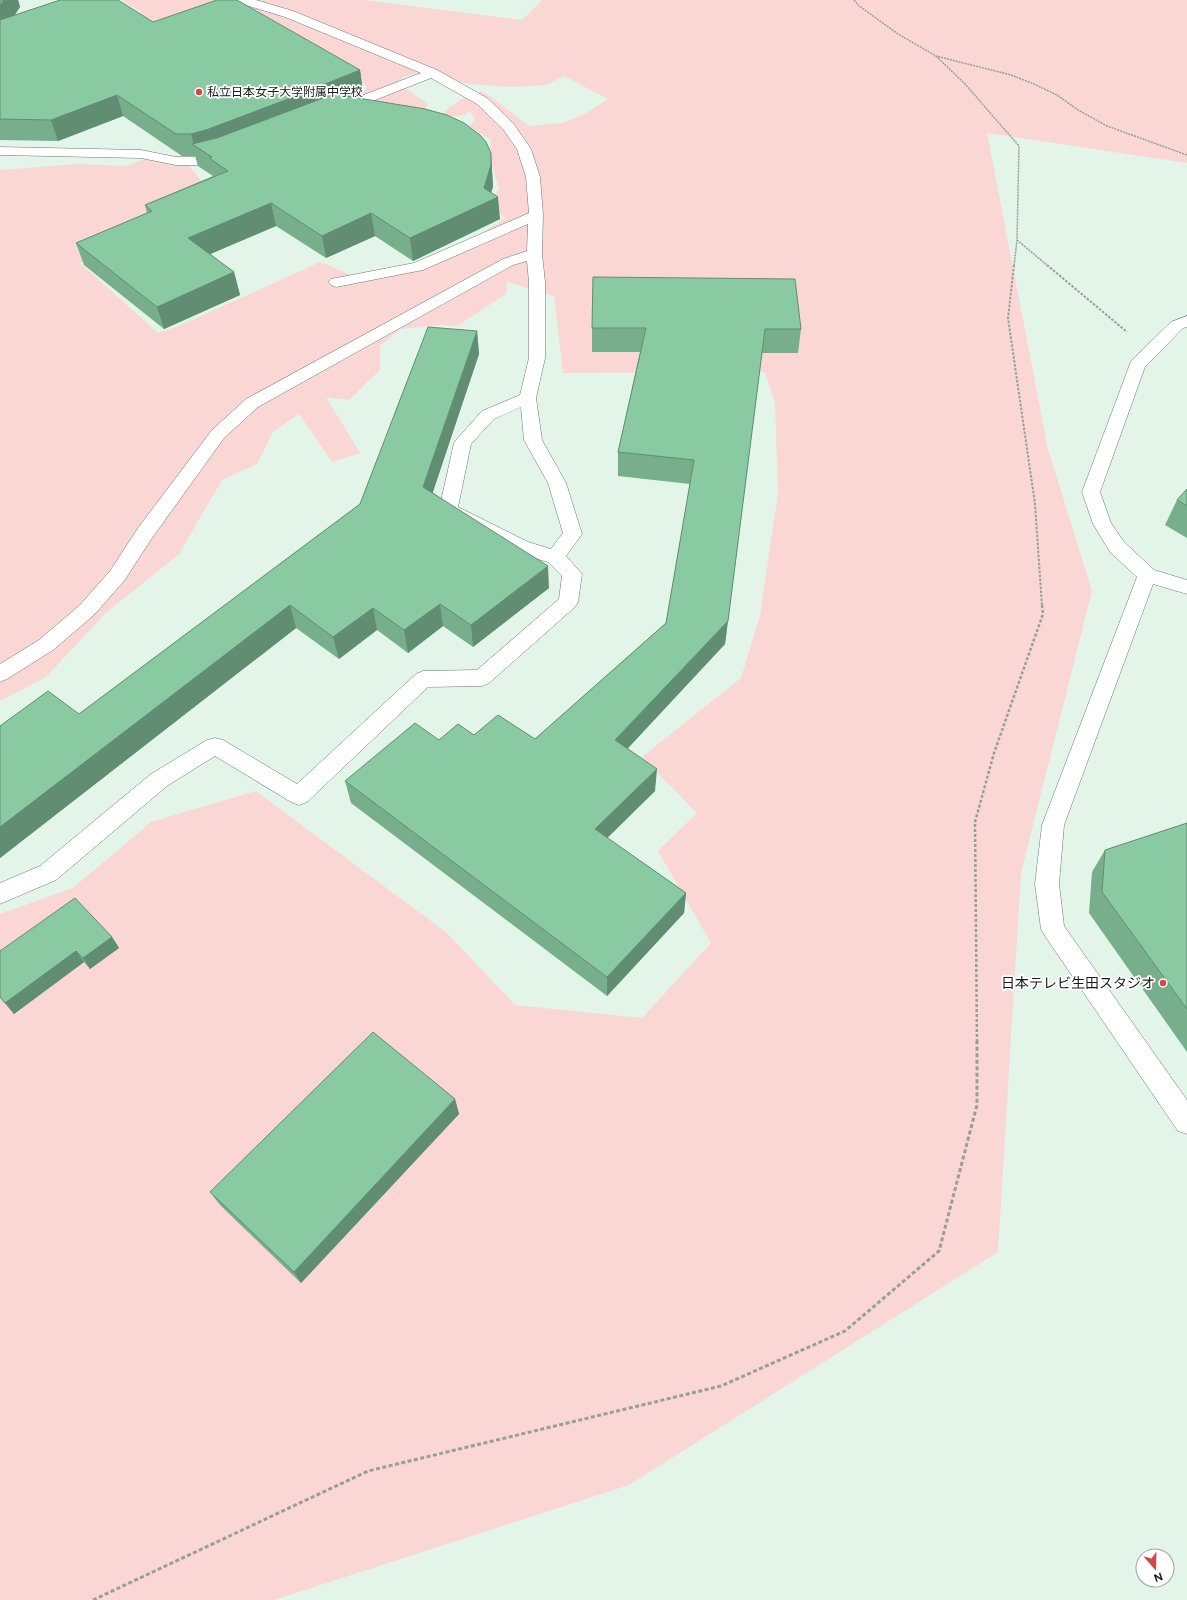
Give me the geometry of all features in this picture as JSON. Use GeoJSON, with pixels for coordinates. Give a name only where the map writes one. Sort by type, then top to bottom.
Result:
{"type":"FeatureCollection","features":[{"type":"Feature","properties":{"kind":"street"},"geometry":{"type":"LineString","coordinates":[[243,0],[289,14],[432,73],[482,101],[512,132],[524,149],[533,177],[536,215],[534,254],[537,282],[537,358],[528,398],[533,440],[557,483],[573,534],[555,557]]}},
{"type":"Feature","properties":{"kind":"street"},"geometry":{"type":"LineString","coordinates":[[327,114],[432,73]]}},
{"type":"Feature","properties":{"kind":"street"},"geometry":{"type":"LineString","coordinates":[[0,151],[141,154],[176,161],[196,162],[239,148]]}},
{"type":"Feature","properties":{"kind":"street"},"geometry":{"type":"LineString","coordinates":[[336,282],[418,267],[536,215]]}},
{"type":"Feature","properties":{"kind":"street"},"geometry":{"type":"LineString","coordinates":[[0,674],[46,645],[87,610],[117,576],[145,533],[218,434],[252,404],[508,262],[534,254]]}},
{"type":"Feature","properties":{"kind":"street"},"geometry":{"type":"LineString","coordinates":[[1187,321],[1177,325],[1138,364],[1091,492],[1102,524],[1117,547],[1147,575],[1187,587]]}},
{"type":"Feature","properties":{"kind":"street"},"geometry":{"type":"LineString","coordinates":[[0,894],[48,873],[159,780],[215,746],[299,796],[423,679],[482,678],[568,602],[572,574],[555,557],[521,547],[448,510],[462,443],[488,415],[528,398]]}},
{"type":"Feature","properties":{"kind":"street"},"geometry":{"type":"LineString","coordinates":[[1147,575],[1054,825],[1047,884],[1053,929],[1187,1122]]}},
{"type":"Feature","properties":{"kind":"path"},"geometry":{"type":"LineString","coordinates":[[93,1600],[368,1471],[721,1386],[845,1331],[939,1251],[977,1105],[976,822],[994,753],[1043,614],[1038,562],[1035,504],[1008,318],[1017,240],[1019,146],[965,84],[936,56],[898,34],[858,5],[854,0]]}},
{"type":"Feature","properties":{"kind":"path"},"geometry":{"type":"LineString","coordinates":[[936,56],[1011,75],[1057,95],[1078,110],[1107,126],[1187,155]]}},
{"type":"Feature","properties":{"kind":"path"},"geometry":{"type":"LineString","coordinates":[[1017,240],[1151,351]]}},
{"type":"Feature","properties":{"kind":"shaded area"},"geometry":{"type":"Polygon","coordinates":[[[122,0],[364,0],[522,20],[542,0],[1187,0],[1187,163],[987,133],[1048,449],[1092,591],[1021,873],[998,1252],[629,1485],[274,1600],[0,1600],[0,997],[14,1014],[84,962],[90,969],[119,948],[0,968],[0,914],[73,888],[151,822],[256,791],[447,933],[515,1005],[642,1018],[711,943],[658,851],[697,813],[642,757],[741,678],[760,616],[778,493],[775,403],[765,372],[563,373],[554,296],[507,282],[506,294],[457,326],[440,325],[401,329],[380,346],[380,370],[349,400],[326,397],[360,453],[332,462],[299,414],[273,432],[257,464],[222,480],[179,554],[107,612],[46,677],[0,701],[0,170],[76,164],[128,166],[146,158],[188,165],[203,183],[123,244],[80,263],[158,333],[181,325],[320,262],[351,275],[421,262],[474,239],[505,218],[490,203],[499,188],[490,159],[491,140],[469,126],[475,120],[470,111],[465,115],[446,117],[444,111],[460,100],[481,91],[490,96],[529,126],[563,123],[586,113],[608,99],[564,76],[546,85],[511,87],[469,84],[420,74],[402,77],[405,88],[428,104],[417,120],[352,109],[367,87],[349,71],[185,27],[133,25],[142,13],[122,0]]]}},
{"type":"Feature","properties":{"kind":"building"},"geometry":{"type":"Polygon","coordinates":[[[60,0],[118,0],[153,22],[217,0],[237,0],[360,70],[310,90],[312,90],[206,130],[191,134],[176,134],[117,95],[51,120],[0,119],[0,20],[60,0]]]}},
{"type":"Feature","properties":{"kind":"building"},"geometry":{"type":"Polygon","coordinates":[[[334,94],[425,109],[447,115],[464,123],[480,135],[486,142],[491,153],[491,165],[484,188],[498,197],[410,238],[371,213],[322,236],[271,203],[188,238],[234,272],[157,307],[76,243],[152,211],[145,205],[228,171],[209,158],[212,157],[192,144],[217,138],[334,94]]]}},
{"type":"Feature","properties":{"kind":"building"},"geometry":{"type":"Polygon","coordinates":[[[593,277],[795,279],[801,329],[765,329],[728,621],[615,740],[657,769],[595,829],[686,893],[607,977],[345,781],[415,723],[439,740],[458,724],[474,735],[498,715],[535,739],[666,623],[694,460],[618,452],[646,328],[592,328],[593,277]]]}},
{"type":"Feature","properties":{"kind":"building"},"geometry":{"type":"Polygon","coordinates":[[[428,327],[477,331],[423,487],[548,566],[471,625],[440,604],[404,630],[373,608],[333,637],[290,605],[0,827],[0,726],[48,691],[79,714],[360,504],[428,327]]]}},
{"type":"Feature","properties":{"kind":"building"},"geometry":{"type":"Polygon","coordinates":[[[1187,489],[1187,506],[1177,500],[1187,489]]]}},
{"type":"Feature","properties":{"kind":"building","name":"日本テレビ生田スタジオ"},"geometry":{"type":"Polygon","coordinates":[[[1187,823],[1187,1009],[1102,892],[1105,850],[1187,823]]]}},
{"type":"Feature","properties":{"kind":"building"},"geometry":{"type":"Polygon","coordinates":[[[75,898],[112,937],[83,958],[76,951],[5,1003],[0,997],[0,951],[75,898]]]}},
{"type":"Feature","properties":{"kind":"building"},"geometry":{"type":"Polygon","coordinates":[[[373,1032],[455,1099],[294,1272],[210,1192],[373,1032]]]}},
{"type":"Feature","properties":{"kind":"place","name":"私立日本女子大学附属中学校"},"geometry":{"type":"Point","coordinates":[199,92]}},
{"type":"Feature","properties":{"kind":"place","name":"日本テレビ生田スタジオ"},"geometry":{"type":"Point","coordinates":[1163,983]}}]}
